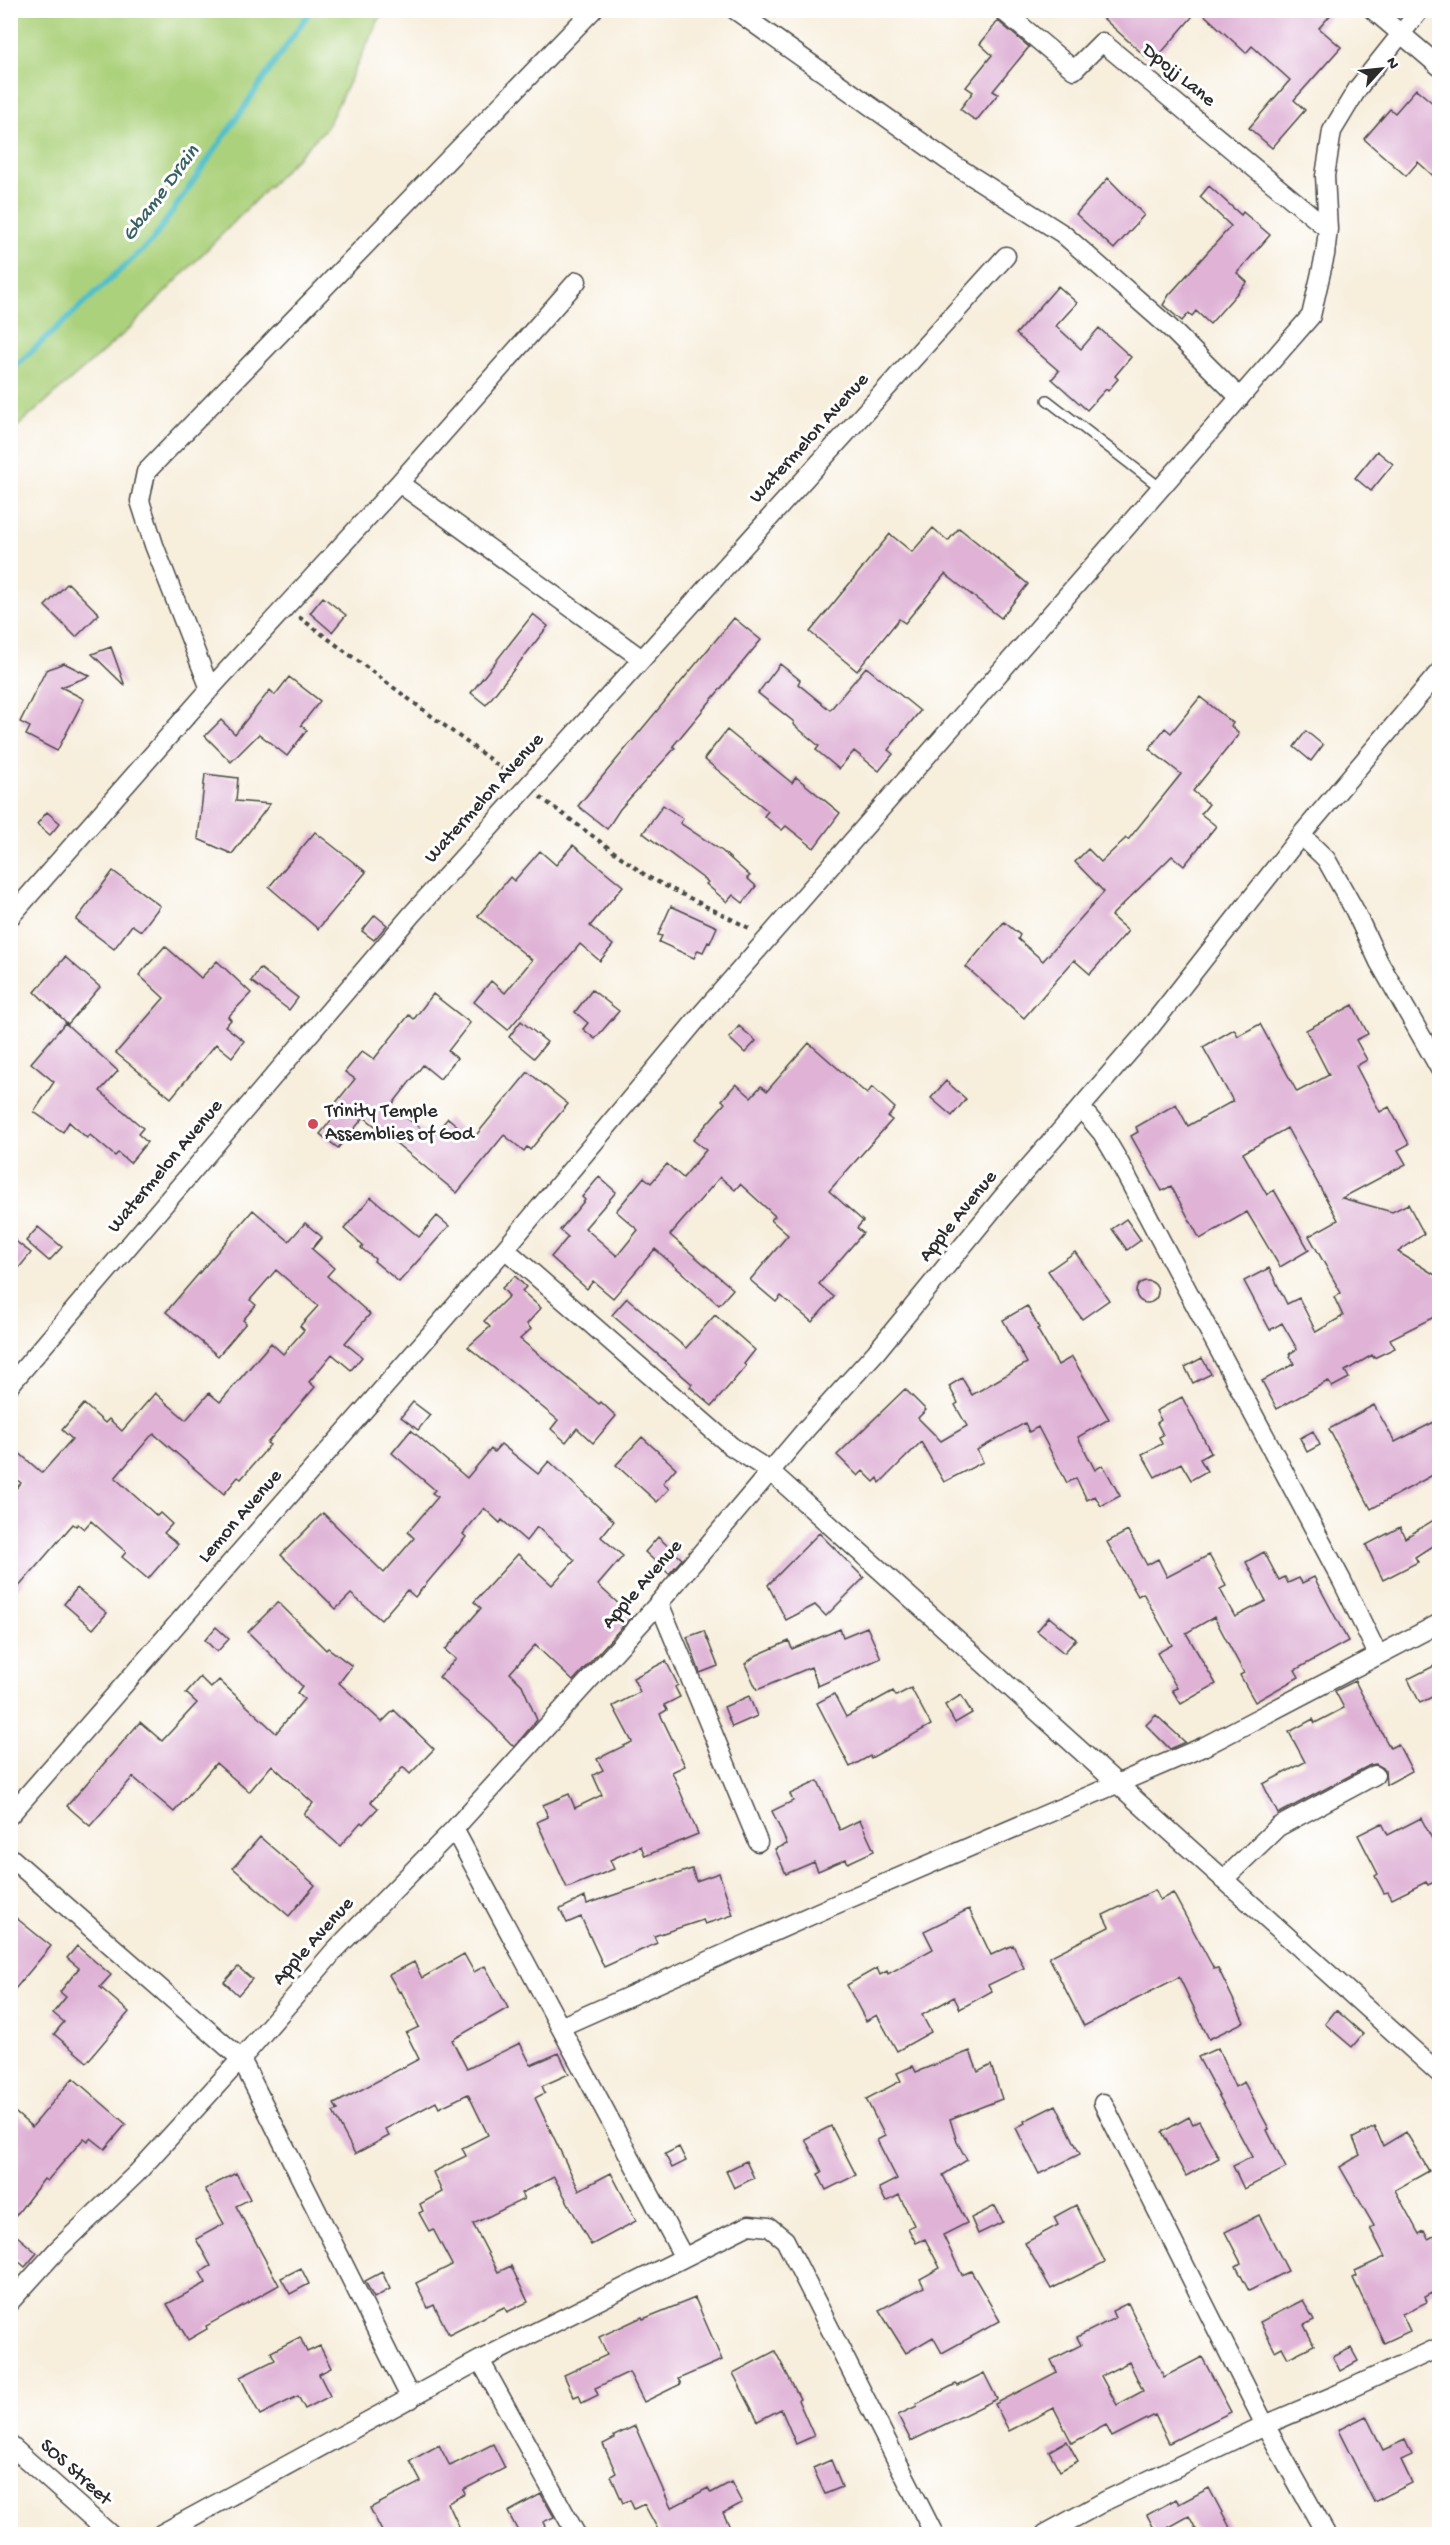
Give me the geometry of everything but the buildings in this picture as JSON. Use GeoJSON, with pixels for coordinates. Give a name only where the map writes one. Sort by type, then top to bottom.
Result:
{"type":"FeatureCollection","features":[{"type":"Feature","properties":{"kind":"street"},"geometry":{"type":"LineString","coordinates":[[210,689],[154,545],[140,501],[146,472],[593,10]]}},
{"type":"Feature","properties":{"kind":"street"},"geometry":{"type":"LineString","coordinates":[[735,10],[938,154],[1063,234],[1170,328],[1240,398]]}},
{"type":"Feature","properties":{"kind":"street","name":"Dpojj Lane"},"geometry":{"type":"LineString","coordinates":[[1002,10],[1074,70],[1102,42],[1328,229]]}},
{"type":"Feature","properties":{"kind":"street"},"geometry":{"type":"LineString","coordinates":[[1373,10],[1440,67]]}},
{"type":"Feature","properties":{"kind":"street","name":"Lemon Avenue"},"geometry":{"type":"LineString","coordinates":[[10,1815],[505,1249],[698,1018],[1311,316],[1325,255],[1328,229],[1325,176],[1332,131],[1358,88],[1420,10]]}},
{"type":"Feature","properties":{"kind":"street","name":"Watermelon Avenue"},"geometry":{"type":"LineString","coordinates":[[10,1385],[412,914],[1006,256]]}},
{"type":"Feature","properties":{"kind":"street"},"geometry":{"type":"LineString","coordinates":[[10,917],[210,689],[399,483],[577,281]]}},
{"type":"Feature","properties":{"kind":"street"},"geometry":{"type":"LineString","coordinates":[[399,483],[642,659]]}},
{"type":"Feature","properties":{"kind":"street","name":"Apple Avenue"},"geometry":{"type":"LineString","coordinates":[[10,2302],[58,2248],[136,2174],[241,2059],[335,1950],[454,1829],[659,1603],[807,1428],[884,1343],[1002,1198],[1148,1030],[1301,835],[1440,671]]}},
{"type":"Feature","properties":{"kind":"street"},"geometry":{"type":"LineString","coordinates":[[1301,835],[1326,859],[1354,909],[1379,962],[1434,1044],[1440,1070]]}},
{"type":"Feature","properties":{"kind":"street"},"geometry":{"type":"LineString","coordinates":[[1081,1108],[1102,1133],[1138,1197],[1342,1581],[1378,1655]]}},
{"type":"Feature","properties":{"kind":"street"},"geometry":{"type":"LineString","coordinates":[[505,1249],[731,1446],[771,1472],[1440,2074]]}},
{"type":"Feature","properties":{"kind":"street"},"geometry":{"type":"LineString","coordinates":[[659,1603],[758,1842]]}},
{"type":"Feature","properties":{"kind":"street"},"geometry":{"type":"LineString","coordinates":[[560,2027],[1203,1747],[1440,1623]]}},
{"type":"Feature","properties":{"kind":"street"},"geometry":{"type":"LineString","coordinates":[[1223,1880],[1278,1827],[1375,1775]]}},
{"type":"Feature","properties":{"kind":"street"},"geometry":{"type":"LineString","coordinates":[[454,1829],[683,2256]]}},
{"type":"Feature","properties":{"kind":"street"},"geometry":{"type":"LineString","coordinates":[[10,1857],[241,2059],[411,2399]]}},
{"type":"Feature","properties":{"kind":"street"},"geometry":{"type":"LineString","coordinates":[[1103,2103],[1264,2425],[1326,2535]]}},
{"type":"Feature","properties":{"kind":"street"},"geometry":{"type":"LineString","coordinates":[[161,2535],[480,2360],[683,2256],[749,2225],[769,2227],[785,2240],[934,2535]]}},
{"type":"Feature","properties":{"kind":"street"},"geometry":{"type":"LineString","coordinates":[[1045,2535],[1107,2500],[1264,2425],[1440,2347]]}},
{"type":"Feature","properties":{"kind":"street"},"geometry":{"type":"LineString","coordinates":[[480,2360],[576,2535]]}},
{"type":"Feature","properties":{"kind":"street","name":"SOS Street"},"geometry":{"type":"LineString","coordinates":[[10,2445],[110,2535]]}},
{"type":"Feature","properties":{"kind":"lane"},"geometry":{"type":"LineString","coordinates":[[1047,400],[1161,488]]}},
{"type":"Feature","properties":{"kind":"green space"},"geometry":{"type":"Polygon","coordinates":[[[11,10],[383,11],[327,127],[130,328],[11,432],[11,10]]]}},
{"type":"Feature","properties":{"kind":"waterway","name":"Gbame Drain"},"geometry":{"type":"LineString","coordinates":[[10,371],[152,241],[311,10]]}},
{"type":"Feature","properties":{"kind":"place","name":"Trinity Temple Assemblies of God"},"geometry":{"type":"Point","coordinates":[313,1124]}}]}
